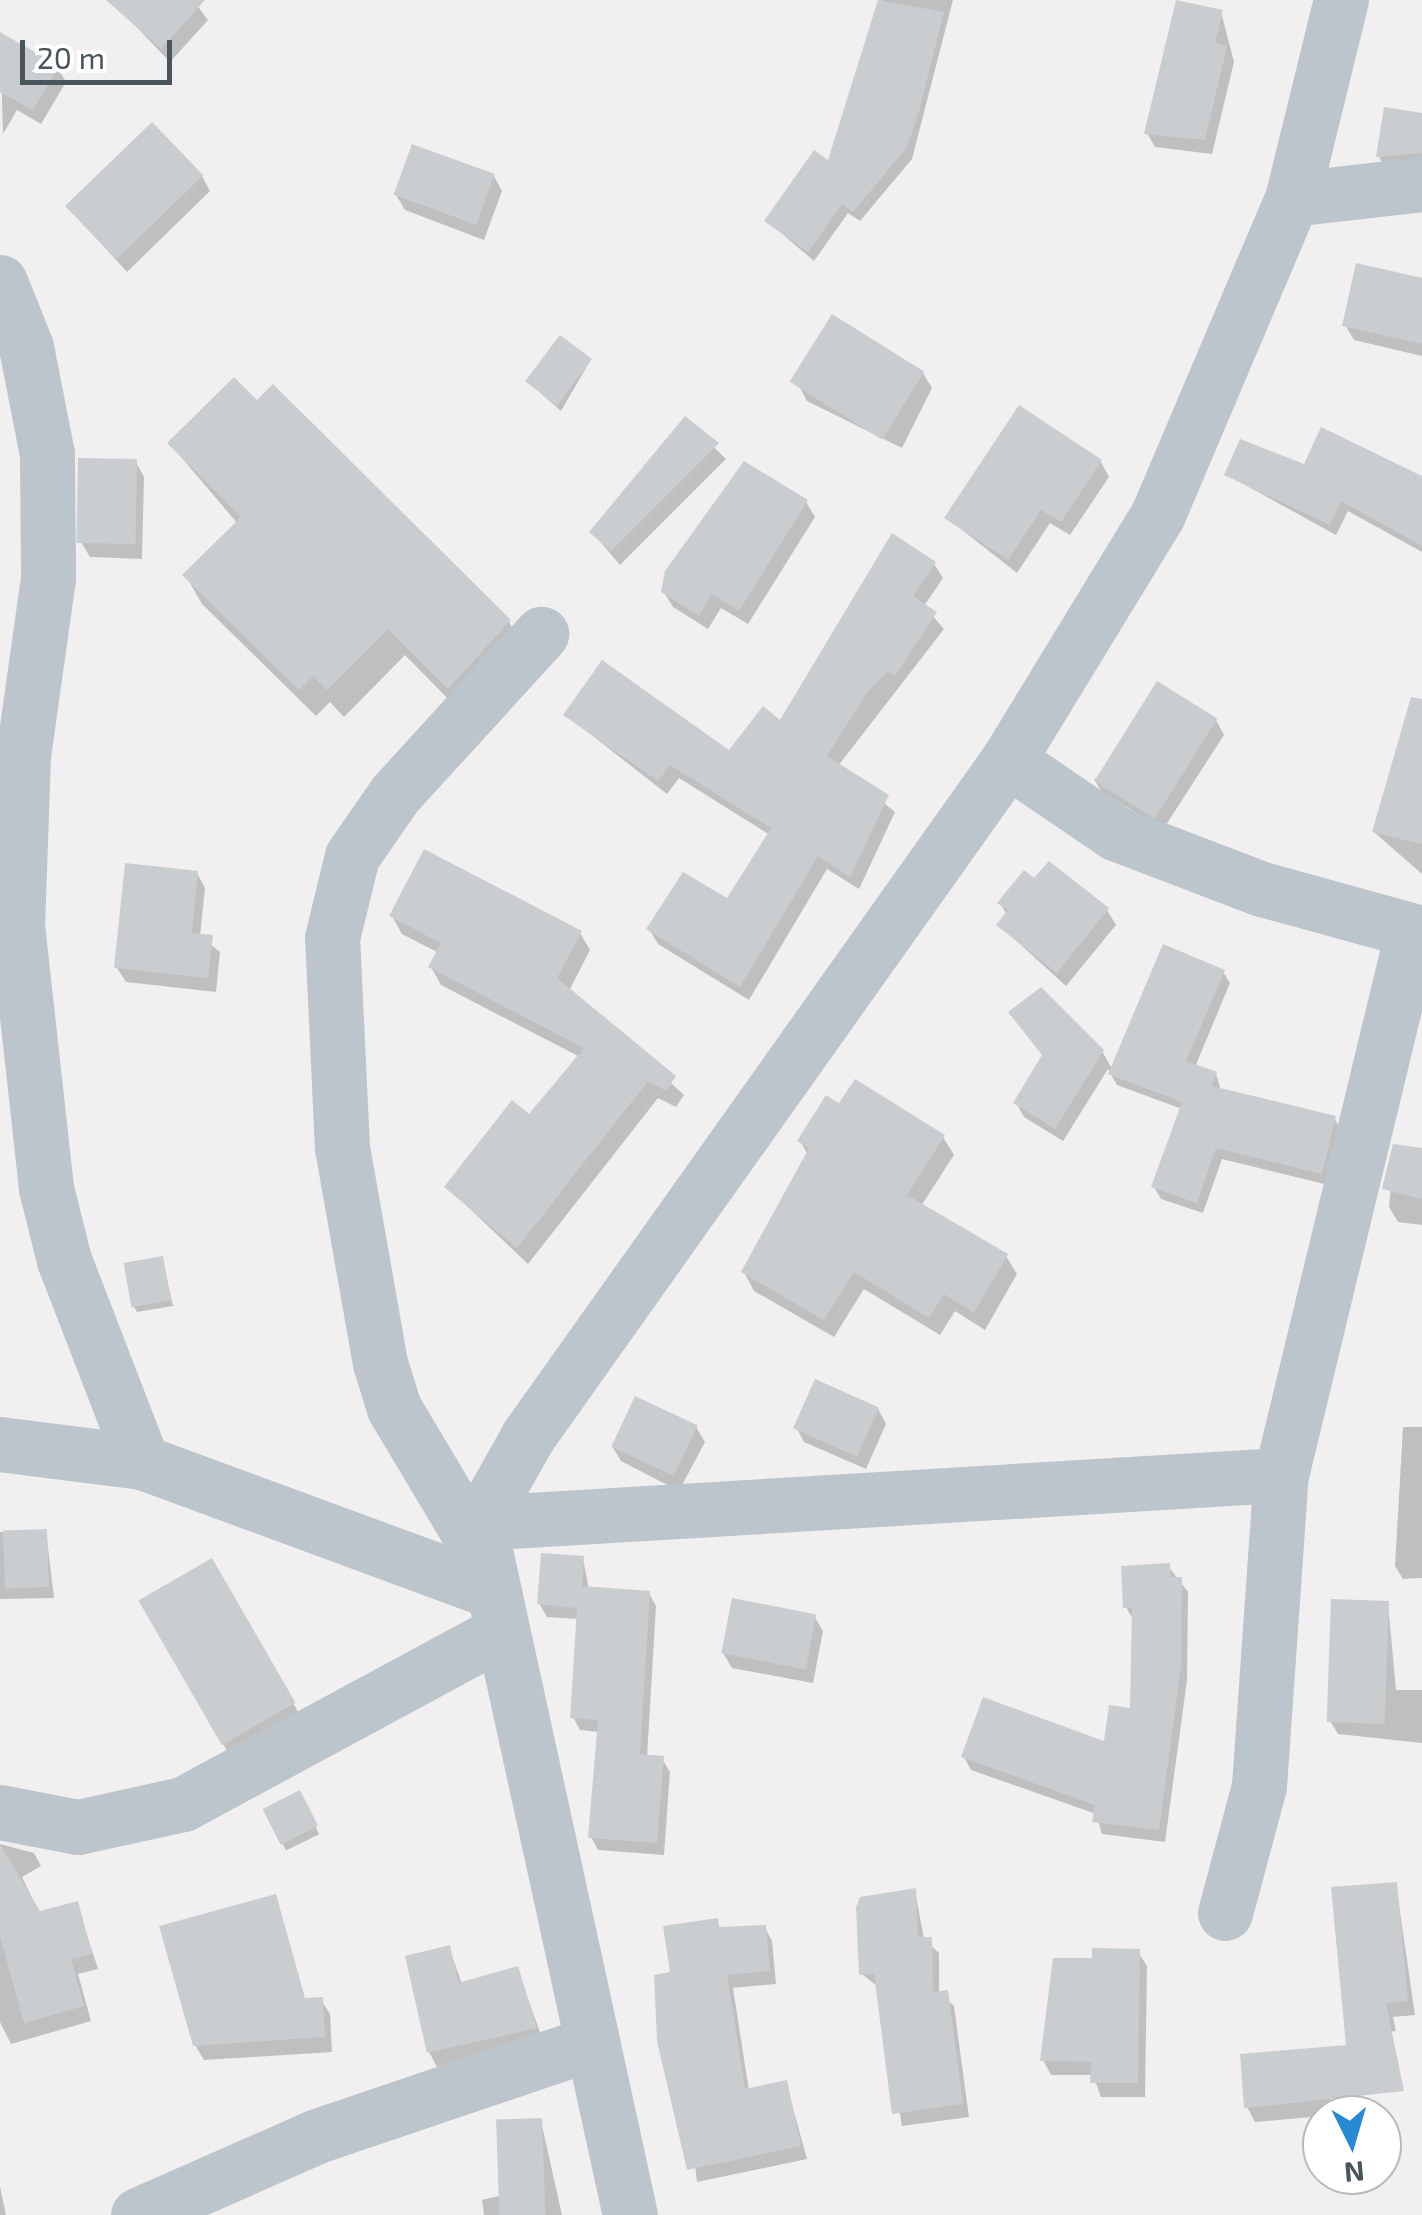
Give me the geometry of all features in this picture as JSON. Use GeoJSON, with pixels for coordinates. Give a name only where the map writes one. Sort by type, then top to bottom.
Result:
{"type":"FeatureCollection","features":[{"type":"Feature","properties":{"kind":"street"},"geometry":{"type":"LineString","coordinates":[[0,1812],[78,1827],[182,1804],[487,1576],[528,1436],[1008,760],[1158,514],[1292,199],[1341,0]]}},
{"type":"Feature","properties":{"kind":"street"},"geometry":{"type":"LineString","coordinates":[[1292,199],[1422,184]]}},
{"type":"Feature","properties":{"kind":"street"},"geometry":{"type":"LineString","coordinates":[[0,282],[26,346],[47,454],[48,578],[23,756],[17,925],[34,1100],[64,1260],[142,1462]]}},
{"type":"Feature","properties":{"kind":"street"},"geometry":{"type":"LineString","coordinates":[[542,634],[395,794],[352,856],[332,938],[342,1148],[380,1362],[394,1408],[487,1576],[588,2044],[630,2215]]}},
{"type":"Feature","properties":{"kind":"street"},"geometry":{"type":"LineString","coordinates":[[1008,760],[1115,833],[1417,933],[1281,1475],[1259,1786],[1225,1913]]}},
{"type":"Feature","properties":{"kind":"street"},"geometry":{"type":"LineString","coordinates":[[0,1444],[142,1462],[487,1576],[1281,1475]]}},
{"type":"Feature","properties":{"kind":"street"},"geometry":{"type":"LineString","coordinates":[[138,2215],[317,2136],[588,2044]]}},
{"type":"Feature","properties":{"kind":"building"},"geometry":{"type":"Polygon","coordinates":[[[106,0],[205,0],[161,49],[106,0]]]}},
{"type":"Feature","properties":{"kind":"building"},"geometry":{"type":"Polygon","coordinates":[[[878,0],[944,12],[918,115],[907,147],[853,212],[842,204],[808,252],[764,221],[814,150],[828,160],[878,0]]]}},
{"type":"Feature","properties":{"kind":"building"},"geometry":{"type":"Polygon","coordinates":[[[1176,0],[1223,10],[1215,43],[1227,46],[1205,140],[1144,134],[1176,0]]]}},
{"type":"Feature","properties":{"kind":"building"},"geometry":{"type":"Polygon","coordinates":[[[0,32],[59,66],[33,110],[0,92],[0,32]]]}},
{"type":"Feature","properties":{"kind":"building"},"geometry":{"type":"Polygon","coordinates":[[[1384,107],[1422,113],[1422,153],[1376,157],[1384,107]]]}},
{"type":"Feature","properties":{"kind":"building"},"geometry":{"type":"Polygon","coordinates":[[[152,122],[203,175],[116,259],[65,206],[152,122]]]}},
{"type":"Feature","properties":{"kind":"building"},"geometry":{"type":"Polygon","coordinates":[[[412,144],[495,174],[476,225],[394,195],[412,144]]]}},
{"type":"Feature","properties":{"kind":"building"},"geometry":{"type":"Polygon","coordinates":[[[1356,263],[1422,278],[1422,344],[1342,326],[1356,263]]]}},
{"type":"Feature","properties":{"kind":"building"},"geometry":{"type":"Polygon","coordinates":[[[832,314],[924,372],[882,440],[790,382],[832,314]]]}},
{"type":"Feature","properties":{"kind":"building"},"geometry":{"type":"Polygon","coordinates":[[[560,335],[592,359],[557,405],[525,381],[560,335]]]}},
{"type":"Feature","properties":{"kind":"building"},"geometry":{"type":"Polygon","coordinates":[[[234,377],[257,400],[273,384],[511,620],[448,689],[388,629],[327,690],[313,676],[299,690],[182,575],[241,517],[167,443],[234,377]]]}},
{"type":"Feature","properties":{"kind":"building"},"geometry":{"type":"Polygon","coordinates":[[[1019,405],[1102,460],[1061,522],[1041,510],[1008,560],[944,518],[1019,405]]]}},
{"type":"Feature","properties":{"kind":"building"},"geometry":{"type":"Polygon","coordinates":[[[685,416],[719,443],[611,551],[589,532],[685,416]]]}},
{"type":"Feature","properties":{"kind":"building"},"geometry":{"type":"Polygon","coordinates":[[[1321,427],[1422,476],[1422,546],[1341,501],[1330,525],[1224,475],[1240,439],[1304,464],[1321,427]]]}},
{"type":"Feature","properties":{"kind":"building"},"geometry":{"type":"Polygon","coordinates":[[[78,458],[137,459],[136,544],[77,543],[78,458]]]}},
{"type":"Feature","properties":{"kind":"building"},"geometry":{"type":"Polygon","coordinates":[[[744,461],[808,500],[739,611],[712,594],[699,616],[661,592],[665,571],[744,461]]]}},
{"type":"Feature","properties":{"kind":"building"},"geometry":{"type":"Polygon","coordinates":[[[892,533],[936,562],[913,596],[937,612],[895,676],[888,671],[868,691],[827,756],[889,795],[850,877],[818,856],[740,987],[646,929],[683,872],[727,898],[771,828],[670,765],[658,781],[563,715],[602,660],[729,750],[763,706],[780,720],[892,533]]]}},
{"type":"Feature","properties":{"kind":"building"},"geometry":{"type":"Polygon","coordinates":[[[1157,681],[1217,719],[1155,819],[1094,781],[1157,681]]]}},
{"type":"Feature","properties":{"kind":"building"},"geometry":{"type":"Polygon","coordinates":[[[1411,697],[1422,699],[1422,844],[1372,832],[1411,697]]]}},
{"type":"Feature","properties":{"kind":"building"},"geometry":{"type":"Polygon","coordinates":[[[424,849],[582,931],[557,978],[676,1076],[666,1091],[648,1081],[517,1248],[444,1187],[512,1100],[529,1114],[584,1048],[428,967],[441,943],[389,916],[424,849]]]}},
{"type":"Feature","properties":{"kind":"building"},"geometry":{"type":"Polygon","coordinates":[[[1049,861],[1109,908],[1057,973],[996,925],[1008,910],[997,903],[1024,870],[1034,878],[1049,861]]]}},
{"type":"Feature","properties":{"kind":"building"},"geometry":{"type":"Polygon","coordinates":[[[125,863],[198,871],[192,933],[213,935],[208,978],[114,968],[125,863]]]}},
{"type":"Feature","properties":{"kind":"building"},"geometry":{"type":"Polygon","coordinates":[[[1163,944],[1225,970],[1186,1061],[1217,1072],[1212,1086],[1336,1116],[1322,1174],[1216,1148],[1197,1203],[1151,1187],[1182,1102],[1108,1074],[1163,944]]]}},
{"type":"Feature","properties":{"kind":"building"},"geometry":{"type":"Polygon","coordinates":[[[1041,987],[1104,1050],[1055,1129],[1013,1103],[1042,1055],[1008,1012],[1041,987]]]}},
{"type":"Feature","properties":{"kind":"building"},"geometry":{"type":"Polygon","coordinates":[[[855,1079],[945,1135],[907,1195],[1008,1254],[974,1313],[944,1294],[929,1318],[854,1272],[824,1320],[741,1272],[809,1148],[797,1141],[826,1095],[839,1103],[855,1079]]]}},
{"type":"Feature","properties":{"kind":"building"},"geometry":{"type":"Polygon","coordinates":[[[1393,1144],[1422,1148],[1422,1199],[1382,1189],[1393,1144]]]}},
{"type":"Feature","properties":{"kind":"building"},"geometry":{"type":"Polygon","coordinates":[[[163,1256],[171,1300],[131,1307],[124,1263],[163,1256]]]}},
{"type":"Feature","properties":{"kind":"building"},"geometry":{"type":"Polygon","coordinates":[[[815,1379],[879,1407],[857,1457],[793,1428],[815,1379]]]}},
{"type":"Feature","properties":{"kind":"building"},"geometry":{"type":"Polygon","coordinates":[[[635,1396],[698,1425],[674,1476],[611,1447],[635,1396]]]}},
{"type":"Feature","properties":{"kind":"building"},"geometry":{"type":"Polygon","coordinates":[[[47,1529],[49,1587],[5,1589],[3,1531],[47,1529]]]}},
{"type":"Feature","properties":{"kind":"building"},"geometry":{"type":"Polygon","coordinates":[[[541,1553],[584,1556],[582,1586],[650,1591],[640,1754],[664,1756],[657,1843],[588,1838],[598,1720],[570,1718],[577,1608],[537,1604],[541,1553]]]}},
{"type":"Feature","properties":{"kind":"building"},"geometry":{"type":"Polygon","coordinates":[[[212,1558],[296,1703],[222,1745],[138,1600],[212,1558]]]}},
{"type":"Feature","properties":{"kind":"building"},"geometry":{"type":"Polygon","coordinates":[[[1170,1563],[1171,1577],[1182,1577],[1181,1666],[1159,1830],[1092,1822],[1095,1805],[961,1757],[983,1697],[1104,1741],[1109,1705],[1130,1708],[1132,1608],[1123,1608],[1121,1566],[1170,1563]]]}},
{"type":"Feature","properties":{"kind":"building"},"geometry":{"type":"Polygon","coordinates":[[[732,1598],[816,1614],[806,1669],[721,1653],[732,1598]]]}},
{"type":"Feature","properties":{"kind":"building"},"geometry":{"type":"Polygon","coordinates":[[[1331,1599],[1389,1601],[1385,1724],[1327,1722],[1331,1599]]]}},
{"type":"Feature","properties":{"kind":"building"},"geometry":{"type":"Polygon","coordinates":[[[300,1790],[318,1826],[281,1845],[263,1809],[300,1790]]]}},
{"type":"Feature","properties":{"kind":"building"},"geometry":{"type":"Polygon","coordinates":[[[0,1844],[40,1911],[78,1901],[92,1954],[71,1959],[84,2006],[24,2023],[0,1936],[0,1844]]]}},
{"type":"Feature","properties":{"kind":"building"},"geometry":{"type":"Polygon","coordinates":[[[1397,1882],[1408,2001],[1386,2003],[1404,2091],[1302,2095],[1302,2102],[1244,2108],[1240,2054],[1346,2045],[1331,1887],[1397,1882]]]}},
{"type":"Feature","properties":{"kind":"building"},"geometry":{"type":"Polygon","coordinates":[[[916,1888],[918,1937],[932,1937],[933,1992],[948,1990],[963,2104],[892,2114],[874,1974],[859,1975],[856,1907],[860,1897],[916,1888]]]}},
{"type":"Feature","properties":{"kind":"building"},"geometry":{"type":"Polygon","coordinates":[[[276,1894],[305,1998],[323,1997],[325,2037],[193,2046],[159,1926],[276,1894]]]}},
{"type":"Feature","properties":{"kind":"building"},"geometry":{"type":"Polygon","coordinates":[[[718,1918],[719,1927],[766,1925],[770,1971],[727,1975],[745,2089],[787,2080],[801,2146],[687,2170],[657,2041],[654,1975],[670,1972],[663,1926],[718,1918]]]}},
{"type":"Feature","properties":{"kind":"building"},"geometry":{"type":"Polygon","coordinates":[[[450,1945],[458,1983],[518,1966],[537,2028],[427,2053],[405,1956],[450,1945]]]}},
{"type":"Feature","properties":{"kind":"building"},"geometry":{"type":"Polygon","coordinates":[[[1092,1948],[1140,1949],[1138,2083],[1090,2083],[1091,2062],[1040,2061],[1053,1958],[1092,1958],[1092,1948]]]}},
{"type":"Feature","properties":{"kind":"building"},"geometry":{"type":"Polygon","coordinates":[[[542,2118],[545,2215],[499,2215],[496,2120],[542,2118]]]}}]}
